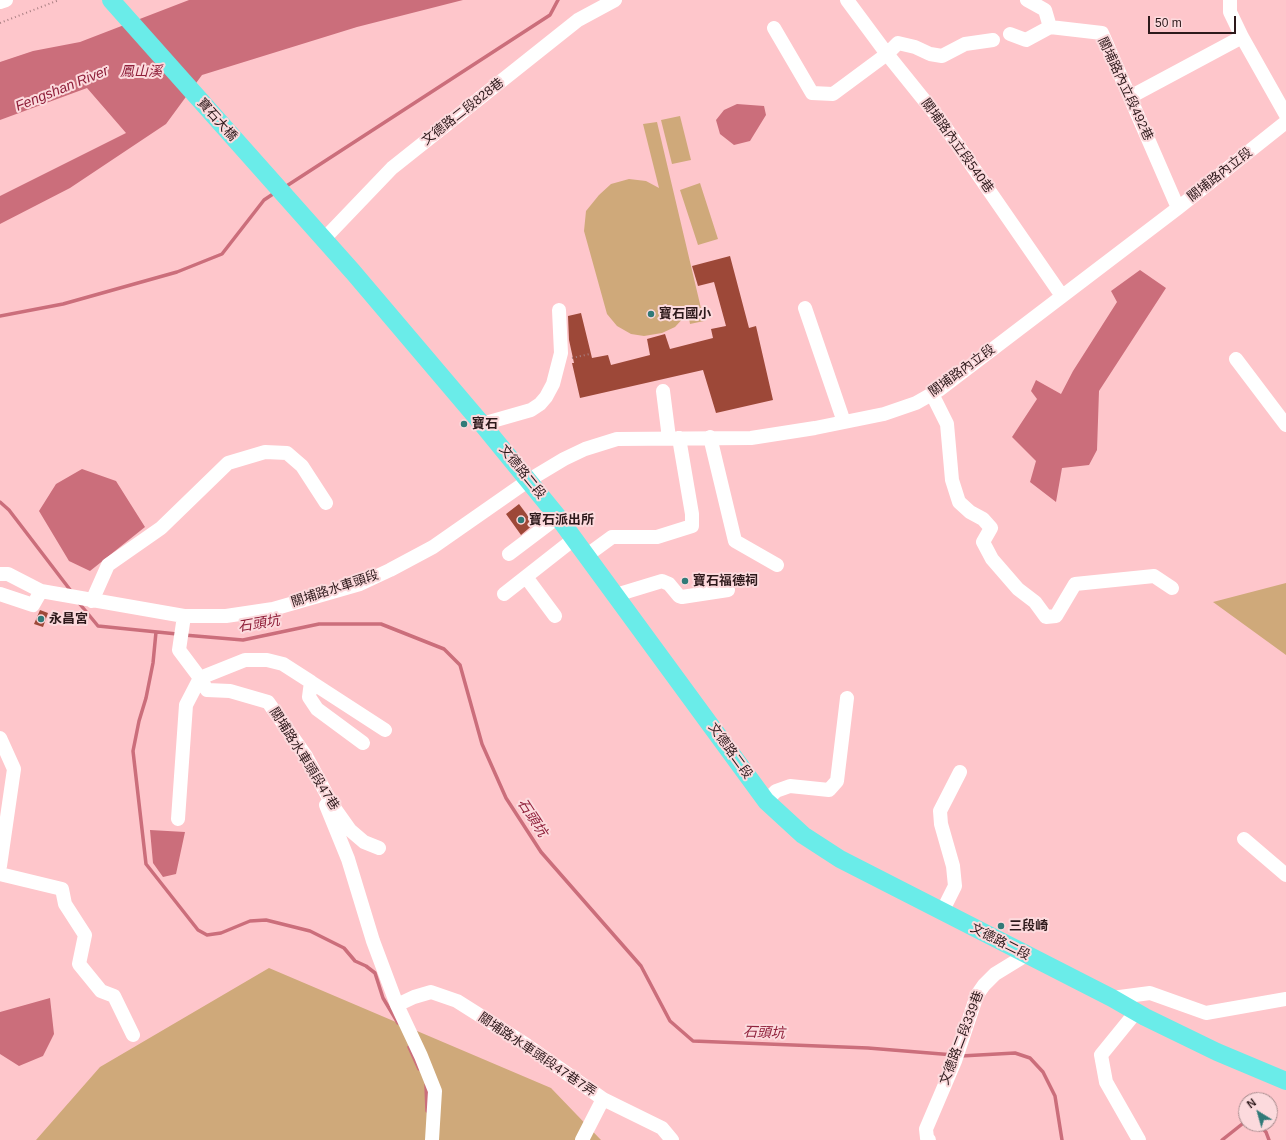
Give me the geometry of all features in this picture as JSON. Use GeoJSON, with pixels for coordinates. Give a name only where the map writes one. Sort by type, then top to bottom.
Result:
{"type":"FeatureCollection","features":[{"type":"Feature","properties":{"kind":"main road","name":"寶石大橋"},"geometry":{"type":"LineString","coordinates":[[111,0],[324,239]]}},
{"type":"Feature","properties":{"kind":"main road","name":"文德路二段"},"geometry":{"type":"LineString","coordinates":[[324,239],[529,480],[616,595],[766,801],[803,835],[840,859],[1112,998],[1136,1012],[1217,1052],[1286,1081]]}},
{"type":"Feature","properties":{"kind":"street"},"geometry":{"type":"LineString","coordinates":[[0,2],[6,0]]}},
{"type":"Feature","properties":{"kind":"street","name":"文德路二段828巷"},"geometry":{"type":"LineString","coordinates":[[324,239],[392,168],[578,20],[615,0]]}},
{"type":"Feature","properties":{"kind":"street","name":"關埔路內立段540巷"},"geometry":{"type":"LineString","coordinates":[[848,0],[887,54],[941,122],[1062,296]]}},
{"type":"Feature","properties":{"kind":"street"},"geometry":{"type":"LineString","coordinates":[[1010,34],[1026,40],[1050,27],[1045,10],[1027,0]]}},
{"type":"Feature","properties":{"kind":"street"},"geometry":{"type":"LineString","coordinates":[[1230,0],[1230,12],[1242,37],[1286,115]]}},
{"type":"Feature","properties":{"kind":"street","name":"關埔路內立段492巷"},"geometry":{"type":"LineString","coordinates":[[1050,27],[1102,33],[1178,208]]}},
{"type":"Feature","properties":{"kind":"street"},"geometry":{"type":"LineString","coordinates":[[774,28],[812,93],[833,94],[887,54],[898,43],[915,47],[930,54],[942,56],[965,44],[993,40]]}},
{"type":"Feature","properties":{"kind":"street"},"geometry":{"type":"LineString","coordinates":[[1130,96],[1242,37]]}},
{"type":"Feature","properties":{"kind":"street","name":"關埔路內立段"},"geometry":{"type":"LineString","coordinates":[[529,480],[564,459],[617,438],[751,438],[884,414],[916,403],[932,394],[1178,208],[1286,122]]}},
{"type":"Feature","properties":{"kind":"street"},"geometry":{"type":"LineString","coordinates":[[806,308],[844,422]]}},
{"type":"Feature","properties":{"kind":"street"},"geometry":{"type":"LineString","coordinates":[[482,424],[531,410],[540,404],[546,397],[553,384],[561,353],[559,310]]}},
{"type":"Feature","properties":{"kind":"street"},"geometry":{"type":"LineString","coordinates":[[1236,359],[1286,425]]}},
{"type":"Feature","properties":{"kind":"street"},"geometry":{"type":"LineString","coordinates":[[586,556],[612,537],[657,537],[692,526],[692,514],[663,391]]}},
{"type":"Feature","properties":{"kind":"street"},"geometry":{"type":"LineString","coordinates":[[932,394],[947,424],[952,480],[959,502],[970,512],[984,519],[991,528],[983,542],[992,559],[1018,589],[1035,602],[1046,617],[1056,616],[1075,584],[1154,576],[1172,588]]}},
{"type":"Feature","properties":{"kind":"street"},"geometry":{"type":"LineString","coordinates":[[710,437],[735,541],[777,565]]}},
{"type":"Feature","properties":{"kind":"street"},"geometry":{"type":"LineString","coordinates":[[92,601],[108,565],[161,528],[228,463],[265,452],[287,453],[302,466],[326,503]]}},
{"type":"Feature","properties":{"kind":"street","name":"關埔路水車頭段"},"geometry":{"type":"LineString","coordinates":[[41,591],[184,616],[226,616],[273,609],[360,584],[397,567],[433,547],[529,480]]}},
{"type":"Feature","properties":{"kind":"street"},"geometry":{"type":"LineString","coordinates":[[509,554],[558,517]]}},
{"type":"Feature","properties":{"kind":"street"},"geometry":{"type":"LineString","coordinates":[[504,594],[574,539]]}},
{"type":"Feature","properties":{"kind":"street"},"geometry":{"type":"LineString","coordinates":[[0,594],[33,605],[41,591],[3,571]]}},
{"type":"Feature","properties":{"kind":"street"},"geometry":{"type":"LineString","coordinates":[[526,577],[555,616]]}},
{"type":"Feature","properties":{"kind":"street"},"geometry":{"type":"LineString","coordinates":[[616,595],[662,581],[669,584],[682,598],[728,590]]}},
{"type":"Feature","properties":{"kind":"street","name":"關埔路水車頭段47巷"},"geometry":{"type":"LineString","coordinates":[[184,616],[179,650],[207,690],[230,691],[268,702],[306,756],[333,806],[350,830],[364,842],[378,848]]}},
{"type":"Feature","properties":{"kind":"street"},"geometry":{"type":"LineString","coordinates":[[178,819],[186,705],[200,678],[245,660],[267,660],[283,664],[385,730]]}},
{"type":"Feature","properties":{"kind":"street"},"geometry":{"type":"LineString","coordinates":[[311,682],[310,697],[317,709],[363,743]]}},
{"type":"Feature","properties":{"kind":"street"},"geometry":{"type":"LineString","coordinates":[[766,801],[776,791],[790,786],[829,790],[837,781],[847,698]]}},
{"type":"Feature","properties":{"kind":"street"},"geometry":{"type":"LineString","coordinates":[[0,738],[14,769],[0,866]]}},
{"type":"Feature","properties":{"kind":"street"},"geometry":{"type":"LineString","coordinates":[[306,756],[348,859],[373,941],[397,1005],[435,1090],[432,1140]]}},
{"type":"Feature","properties":{"kind":"street"},"geometry":{"type":"LineString","coordinates":[[942,912],[955,886],[953,866],[941,824],[940,811],[960,772]]}},
{"type":"Feature","properties":{"kind":"street"},"geometry":{"type":"LineString","coordinates":[[1244,840],[1286,875]]}},
{"type":"Feature","properties":{"kind":"street"},"geometry":{"type":"LineString","coordinates":[[0,874],[62,889],[66,904],[86,935],[79,964],[101,991],[114,996],[132,1035]]}},
{"type":"Feature","properties":{"kind":"street","name":"文德路二段339巷"},"geometry":{"type":"LineString","coordinates":[[930,1140],[927,1138],[926,1129],[956,1055],[977,995],[984,985],[996,974],[1026,955]]}},
{"type":"Feature","properties":{"kind":"street","name":"關埔路水車頭段47巷7弄"},"geometry":{"type":"LineString","coordinates":[[397,1005],[414,997],[431,992],[457,1001],[524,1044],[603,1099],[656,1124],[662,1128],[672,1140]]}},
{"type":"Feature","properties":{"kind":"street"},"geometry":{"type":"LineString","coordinates":[[1112,998],[1150,993],[1206,1013],[1286,999]]}},
{"type":"Feature","properties":{"kind":"street"},"geometry":{"type":"LineString","coordinates":[[1136,1012],[1101,1055],[1106,1082],[1140,1140]]}},
{"type":"Feature","properties":{"kind":"street"},"geometry":{"type":"LineString","coordinates":[[582,1140],[603,1099]]}},
{"type":"Feature","properties":{"kind":"path"},"geometry":{"type":"LineString","coordinates":[[0,23],[59,0]]}},
{"type":"Feature","properties":{"kind":"shaded area"},"geometry":{"type":"Polygon","coordinates":[[[680,116],[691,160],[672,164],[661,120],[680,116]]]}},
{"type":"Feature","properties":{"kind":"shaded area"},"geometry":{"type":"Polygon","coordinates":[[[657,122],[704,321],[690,324],[688,313],[675,327],[662,333],[644,336],[631,334],[617,326],[607,314],[584,231],[586,211],[599,195],[611,184],[629,179],[646,181],[659,188],[643,124],[657,122]]]}},
{"type":"Feature","properties":{"kind":"shaded area"},"geometry":{"type":"Polygon","coordinates":[[[700,183],[718,239],[698,245],[680,190],[700,183]]]}},
{"type":"Feature","properties":{"kind":"shaded area"},"geometry":{"type":"Polygon","coordinates":[[[1286,583],[1286,655],[1213,602],[1286,583]]]}},
{"type":"Feature","properties":{"kind":"shaded area"},"geometry":{"type":"Polygon","coordinates":[[[269,968],[551,1088],[601,1140],[36,1140],[100,1067],[269,968]]]}},
{"type":"Feature","properties":{"kind":"water","name":"鳳山溪"},"geometry":{"type":"Polygon","coordinates":[[[189,0],[463,0],[357,27],[202,75],[166,124],[70,188],[0,224],[0,196],[126,133],[87,88],[0,120],[0,62],[33,51],[80,42],[189,0]]]}},
{"type":"Feature","properties":{"kind":"water"},"geometry":{"type":"Polygon","coordinates":[[[737,104],[764,106],[766,115],[750,141],[734,145],[720,134],[716,120],[724,110],[737,104]]]}},
{"type":"Feature","properties":{"kind":"water"},"geometry":{"type":"Polygon","coordinates":[[[1140,270],[1166,288],[1099,391],[1097,450],[1089,465],[1062,468],[1056,502],[1030,482],[1036,461],[1012,437],[1037,399],[1031,391],[1036,380],[1061,394],[1073,371],[1117,302],[1111,291],[1140,270]]]}},
{"type":"Feature","properties":{"kind":"water"},"geometry":{"type":"Polygon","coordinates":[[[82,469],[116,481],[145,527],[90,571],[69,561],[39,511],[56,484],[82,469]]]}},
{"type":"Feature","properties":{"kind":"water"},"geometry":{"type":"Polygon","coordinates":[[[150,830],[185,832],[176,874],[163,877],[153,863],[150,830]]]}},
{"type":"Feature","properties":{"kind":"water"},"geometry":{"type":"Polygon","coordinates":[[[50,998],[54,1034],[43,1056],[19,1066],[0,1054],[0,1012],[50,998]]]}},
{"type":"Feature","properties":{"kind":"building"},"geometry":{"type":"Polygon","coordinates":[[[730,256],[749,328],[756,326],[773,400],[716,413],[703,370],[580,398],[572,363],[574,363],[569,340],[568,316],[581,313],[592,358],[608,355],[611,365],[650,355],[647,339],[665,334],[670,349],[713,338],[711,329],[726,326],[714,282],[698,286],[692,266],[730,256]]]}},
{"type":"Feature","properties":{"kind":"building","name":"寶石派出所"},"geometry":{"type":"Polygon","coordinates":[[[519,504],[534,524],[521,535],[506,514],[519,504]]]}},
{"type":"Feature","properties":{"kind":"building","name":"永昌宮"},"geometry":{"type":"Polygon","coordinates":[[[40,610],[48,613],[43,627],[34,624],[40,610]]]}},
{"type":"Feature","properties":{"kind":"waterway"},"geometry":{"type":"LineString","coordinates":[[285,187],[550,15],[558,0]]}},
{"type":"Feature","properties":{"kind":"waterway"},"geometry":{"type":"LineString","coordinates":[[0,316],[63,304],[177,272],[222,254],[264,200],[276,192]]}},
{"type":"Feature","properties":{"kind":"waterway","name":"石頭坑"},"geometry":{"type":"LineString","coordinates":[[0,502],[9,510],[71,591]]}},
{"type":"Feature","properties":{"kind":"waterway","name":"石頭坑"},"geometry":{"type":"LineString","coordinates":[[79,603],[98,626],[177,634]]}},
{"type":"Feature","properties":{"kind":"waterway","name":"石頭坑"},"geometry":{"type":"LineString","coordinates":[[184,635],[243,640],[319,624],[381,624],[444,649],[460,665],[482,744],[506,798],[541,852],[641,966],[670,1021],[693,1041],[868,1048],[954,1055]]}},
{"type":"Feature","properties":{"kind":"waterway"},"geometry":{"type":"LineString","coordinates":[[156,632],[153,663],[133,751],[146,864],[198,930],[207,935],[221,933],[250,921],[266,920],[310,931],[344,948],[355,961],[366,966],[375,973],[383,998],[398,1023]]}},
{"type":"Feature","properties":{"kind":"waterway"},"geometry":{"type":"LineString","coordinates":[[409,1047],[419,1069]]}},
{"type":"Feature","properties":{"kind":"waterway","name":"石頭坑"},"geometry":{"type":"LineString","coordinates":[[961,1056],[1015,1053],[1030,1058],[1043,1072],[1055,1096],[1062,1140]]}},
{"type":"Feature","properties":{"kind":"waterway"},"geometry":{"type":"LineString","coordinates":[[426,1085],[427,1111]]}},
{"type":"Feature","properties":{"kind":"waterway","name":"石頭坑"},"geometry":{"type":"LineString","coordinates":[[1222,1140],[1238,1127]]}},
{"type":"Feature","properties":{"kind":"waterway","name":"石頭坑"},"geometry":{"type":"LineString","coordinates":[[1266,1132],[1269,1140]]}},
{"type":"Feature","properties":{"kind":"place","name":"寶石國小"},"geometry":{"type":"Point","coordinates":[651,314]}},
{"type":"Feature","properties":{"kind":"place","name":"寶石"},"geometry":{"type":"Point","coordinates":[464,424]}},
{"type":"Feature","properties":{"kind":"place","name":"寶石派出所"},"geometry":{"type":"Point","coordinates":[521,520]}},
{"type":"Feature","properties":{"kind":"place","name":"寶石福德祠"},"geometry":{"type":"Point","coordinates":[685,581]}},
{"type":"Feature","properties":{"kind":"place","name":"永昌宮"},"geometry":{"type":"Point","coordinates":[41,619]}},
{"type":"Feature","properties":{"kind":"place","name":"三段崎"},"geometry":{"type":"Point","coordinates":[1001,926]}},
{"type":"Feature","properties":{"kind":"water label","name":"Fengshan River"},"geometry":{"type":"Point","coordinates":[62,89]}}]}
